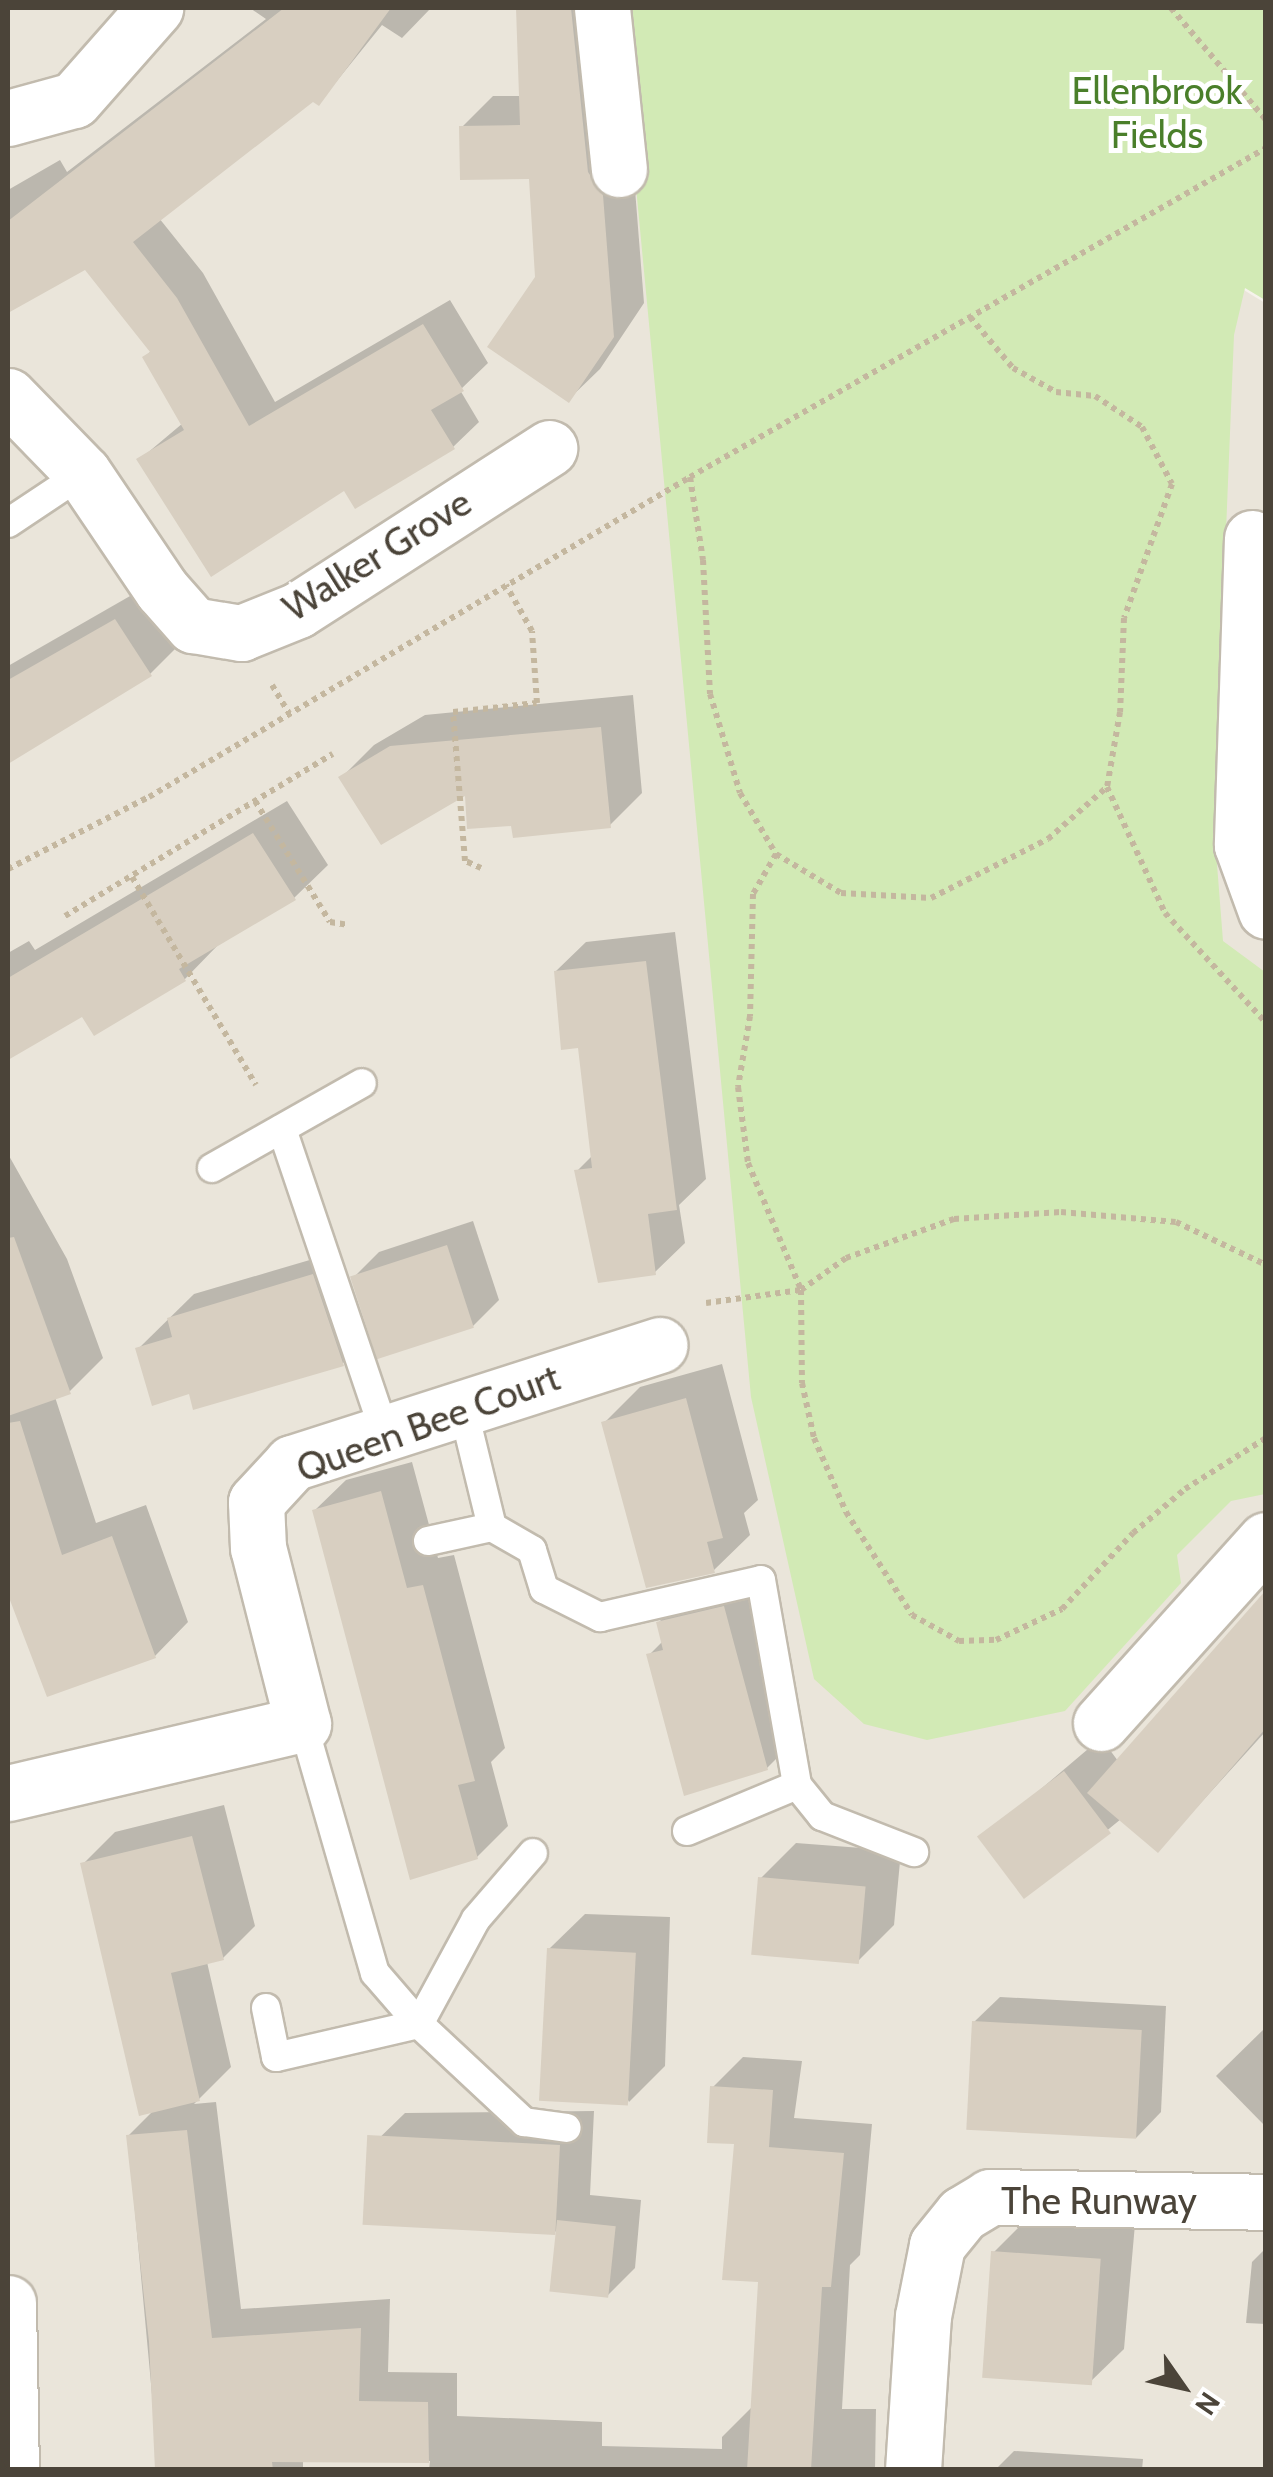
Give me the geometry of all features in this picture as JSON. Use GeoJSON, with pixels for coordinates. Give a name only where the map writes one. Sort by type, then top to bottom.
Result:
{"type":"FeatureCollection","features":[{"type":"Feature","properties":{"kind":"street"},"geometry":{"type":"LineString","coordinates":[[8,118],[74,100],[155,8]]}},
{"type":"Feature","properties":{"kind":"street"},"geometry":{"type":"LineString","coordinates":[[602,8],[619,168]]}},
{"type":"Feature","properties":{"kind":"street","name":"Walker Grove"},"geometry":{"type":"LineString","coordinates":[[8,396],[83,472],[162,590],[193,625],[240,633],[298,610],[548,448]]}},
{"type":"Feature","properties":{"kind":"street"},"geometry":{"type":"LineString","coordinates":[[1252,538],[1242,845],[1266,912]]}},
{"type":"Feature","properties":{"kind":"street","name":"Queen Bee Court"},"geometry":{"type":"LineString","coordinates":[[303,1724],[258,1548],[256,1502],[292,1463],[462,1404],[658,1345]]}},
{"type":"Feature","properties":{"kind":"street"},"geometry":{"type":"LineString","coordinates":[[1100,1723],[1266,1540]]}},
{"type":"Feature","properties":{"kind":"street"},"geometry":{"type":"LineString","coordinates":[[8,1793],[303,1724]]}},
{"type":"Feature","properties":{"kind":"street","name":"The Runway"},"geometry":{"type":"LineString","coordinates":[[913,2470],[922,2316],[937,2246],[962,2214],[990,2197],[1266,2202]]}},
{"type":"Feature","properties":{"kind":"street"},"geometry":{"type":"LineString","coordinates":[[8,2304],[11,2470]]}},
{"type":"Feature","properties":{"kind":"lane"},"geometry":{"type":"LineString","coordinates":[[8,523],[83,472]]}},
{"type":"Feature","properties":{"kind":"lane"},"geometry":{"type":"LineString","coordinates":[[212,1168],[362,1083]]}},
{"type":"Feature","properties":{"kind":"lane"},"geometry":{"type":"LineString","coordinates":[[282,1129],[384,1431]]}},
{"type":"Feature","properties":{"kind":"lane"},"geometry":{"type":"LineString","coordinates":[[462,1404],[492,1526]]}},
{"type":"Feature","properties":{"kind":"lane"},"geometry":{"type":"LineString","coordinates":[[428,1541],[492,1526],[532,1550],[544,1589],[600,1617],[761,1580],[796,1786],[822,1816],[914,1852]]}},
{"type":"Feature","properties":{"kind":"lane"},"geometry":{"type":"LineString","coordinates":[[303,1724],[375,1973],[419,2024],[524,2122],[567,2128]]}},
{"type":"Feature","properties":{"kind":"lane"},"geometry":{"type":"LineString","coordinates":[[687,1831],[796,1786]]}},
{"type":"Feature","properties":{"kind":"lane"},"geometry":{"type":"LineString","coordinates":[[266,2008],[276,2057],[419,2024],[476,1919],[534,1853]]}},
{"type":"Feature","properties":{"kind":"path"},"geometry":{"type":"LineString","coordinates":[[1171,8],[1266,120]]}},
{"type":"Feature","properties":{"kind":"path"},"geometry":{"type":"LineString","coordinates":[[8,869],[150,797],[690,477],[970,316],[1140,224],[1266,148]]}},
{"type":"Feature","properties":{"kind":"path"},"geometry":{"type":"LineString","coordinates":[[970,316],[1013,368],[1056,392],[1095,396],[1142,428],[1172,484],[1124,618],[1120,712],[1107,787],[1164,913],[1266,1022]]}},
{"type":"Feature","properties":{"kind":"path"},"geometry":{"type":"LineString","coordinates":[[690,477],[703,560],[710,694],[740,793],[776,854],[842,893],[931,898],[1048,839],[1107,787]]}},
{"type":"Feature","properties":{"kind":"path"},"geometry":{"type":"LineString","coordinates":[[481,868],[465,861],[454,712],[537,703],[532,631],[506,585]]}},
{"type":"Feature","properties":{"kind":"path"},"geometry":{"type":"LineString","coordinates":[[65,916],[332,754]]}},
{"type":"Feature","properties":{"kind":"path"},"geometry":{"type":"LineString","coordinates":[[255,801],[330,922],[348,925]]}},
{"type":"Feature","properties":{"kind":"path"},"geometry":{"type":"LineString","coordinates":[[776,854],[754,894],[750,1016],[738,1087],[748,1163],[801,1290],[802,1383],[814,1438],[846,1512],[912,1615],[959,1641],[996,1640],[1062,1610],[1133,1533],[1185,1489],[1266,1438]]}},
{"type":"Feature","properties":{"kind":"path"},"geometry":{"type":"LineString","coordinates":[[132,877],[282,1129]]}},
{"type":"Feature","properties":{"kind":"path"},"geometry":{"type":"LineString","coordinates":[[658,1345],[710,1300],[801,1290],[846,1258],[954,1218],[1061,1212],[1176,1222],[1266,1265]]}},
{"type":"Feature","properties":{"kind":"shaded area"},"geometry":{"type":"Polygon","coordinates":[[[8,8],[784,8],[1265,303],[1265,2469],[8,2470],[8,8]]]}},
{"type":"Feature","properties":{"kind":"green space","name":"Ellenbrook Fields"},"geometry":{"type":"Polygon","coordinates":[[[619,8],[1265,8],[1265,300],[1245,288],[1234,335],[1214,826],[1223,941],[1265,972],[1265,1494],[1231,1501],[1177,1555],[1181,1583],[1065,1711],[927,1740],[864,1724],[814,1679],[751,1397],[619,8]]]}},
{"type":"Feature","properties":{"kind":"building"},"geometry":{"type":"Polygon","coordinates":[[[284,8],[391,8],[319,106],[313,102],[133,242],[177,298],[249,426],[423,324],[464,391],[431,410],[455,449],[355,509],[344,491],[211,577],[136,459],[184,430],[142,357],[150,352],[85,270],[8,313],[8,221],[284,8]]]}},
{"type":"Feature","properties":{"kind":"building"},"geometry":{"type":"Polygon","coordinates":[[[516,8],[571,8],[588,172],[603,195],[614,337],[569,403],[487,347],[535,277],[529,179],[460,180],[459,126],[520,125],[516,8]]]}},
{"type":"Feature","properties":{"kind":"building"},"geometry":{"type":"Polygon","coordinates":[[[115,619],[152,676],[8,764],[8,680],[115,619]]]}},
{"type":"Feature","properties":{"kind":"building"},"geometry":{"type":"Polygon","coordinates":[[[601,727],[611,828],[513,838],[511,826],[467,829],[465,796],[381,845],[338,777],[390,746],[601,727]]]}},
{"type":"Feature","properties":{"kind":"building"},"geometry":{"type":"Polygon","coordinates":[[[253,833],[296,900],[179,969],[186,981],[94,1036],[82,1017],[8,1060],[8,978],[253,833]]]}},
{"type":"Feature","properties":{"kind":"building"},"geometry":{"type":"Polygon","coordinates":[[[646,961],[677,1210],[648,1214],[656,1275],[598,1283],[574,1170],[592,1168],[578,1048],[561,1050],[554,971],[646,961]]]}},
{"type":"Feature","properties":{"kind":"building"},"geometry":{"type":"Polygon","coordinates":[[[14,1237],[71,1394],[8,1416],[8,1238],[14,1237]]]}},
{"type":"Feature","properties":{"kind":"building"},"geometry":{"type":"Polygon","coordinates":[[[447,1245],[474,1328],[377,1359],[350,1277],[447,1245]]]}},
{"type":"Feature","properties":{"kind":"building"},"geometry":{"type":"Polygon","coordinates":[[[313,1274],[344,1366],[193,1410],[189,1394],[152,1406],[135,1348],[172,1337],[167,1318],[313,1274]]]}},
{"type":"Feature","properties":{"kind":"building"},"geometry":{"type":"Polygon","coordinates":[[[686,1398],[723,1538],[707,1542],[715,1573],[646,1588],[601,1422],[686,1398]]]}},
{"type":"Feature","properties":{"kind":"building"},"geometry":{"type":"Polygon","coordinates":[[[20,1421],[62,1555],[112,1536],[156,1658],[47,1697],[8,1595],[8,1423],[20,1421]]]}},
{"type":"Feature","properties":{"kind":"building"},"geometry":{"type":"Polygon","coordinates":[[[381,1491],[407,1588],[423,1585],[475,1781],[458,1785],[478,1859],[410,1880],[312,1510],[381,1491]]]}},
{"type":"Feature","properties":{"kind":"building"},"geometry":{"type":"Polygon","coordinates":[[[1266,1590],[1266,1728],[1158,1853],[1087,1793],[1266,1590]]]}},
{"type":"Feature","properties":{"kind":"building"},"geometry":{"type":"Polygon","coordinates":[[[724,1606],[768,1770],[684,1796],[646,1654],[663,1650],[656,1622],[724,1606]]]}},
{"type":"Feature","properties":{"kind":"building"},"geometry":{"type":"Polygon","coordinates":[[[1064,1771],[1111,1833],[1024,1899],[977,1837],[1064,1771]]]}},
{"type":"Feature","properties":{"kind":"building"},"geometry":{"type":"Polygon","coordinates":[[[192,1836],[224,1960],[171,1973],[200,2101],[139,2116],[80,1863],[192,1836]]]}},
{"type":"Feature","properties":{"kind":"building"},"geometry":{"type":"Polygon","coordinates":[[[758,1877],[866,1886],[859,1964],[751,1955],[758,1877]]]}},
{"type":"Feature","properties":{"kind":"building"},"geometry":{"type":"Polygon","coordinates":[[[547,1948],[636,1953],[628,2105],[539,2101],[547,1948]]]}},
{"type":"Feature","properties":{"kind":"building"},"geometry":{"type":"Polygon","coordinates":[[[972,2021],[1142,2030],[1136,2139],[966,2130],[972,2021]]]}},
{"type":"Feature","properties":{"kind":"building"},"geometry":{"type":"Polygon","coordinates":[[[710,2086],[773,2090],[769,2147],[754,2146],[844,2153],[831,2287],[822,2287],[811,2470],[747,2470],[758,2282],[722,2280],[734,2144],[707,2143],[710,2086]]]}},
{"type":"Feature","properties":{"kind":"building"},"geometry":{"type":"Polygon","coordinates":[[[187,2130],[212,2338],[361,2328],[359,2401],[428,2402],[429,2463],[272,2462],[273,2470],[155,2470],[149,2342],[126,2135],[187,2130]]]}},
{"type":"Feature","properties":{"kind":"building"},"geometry":{"type":"Polygon","coordinates":[[[367,2135],[560,2145],[555,2235],[363,2225],[367,2135]]]}},
{"type":"Feature","properties":{"kind":"building"},"geometry":{"type":"Polygon","coordinates":[[[557,2220],[616,2226],[608,2298],[549,2292],[557,2220]]]}},
{"type":"Feature","properties":{"kind":"building"},"geometry":{"type":"Polygon","coordinates":[[[991,2251],[1101,2259],[1092,2385],[982,2378],[991,2251]]]}}]}
